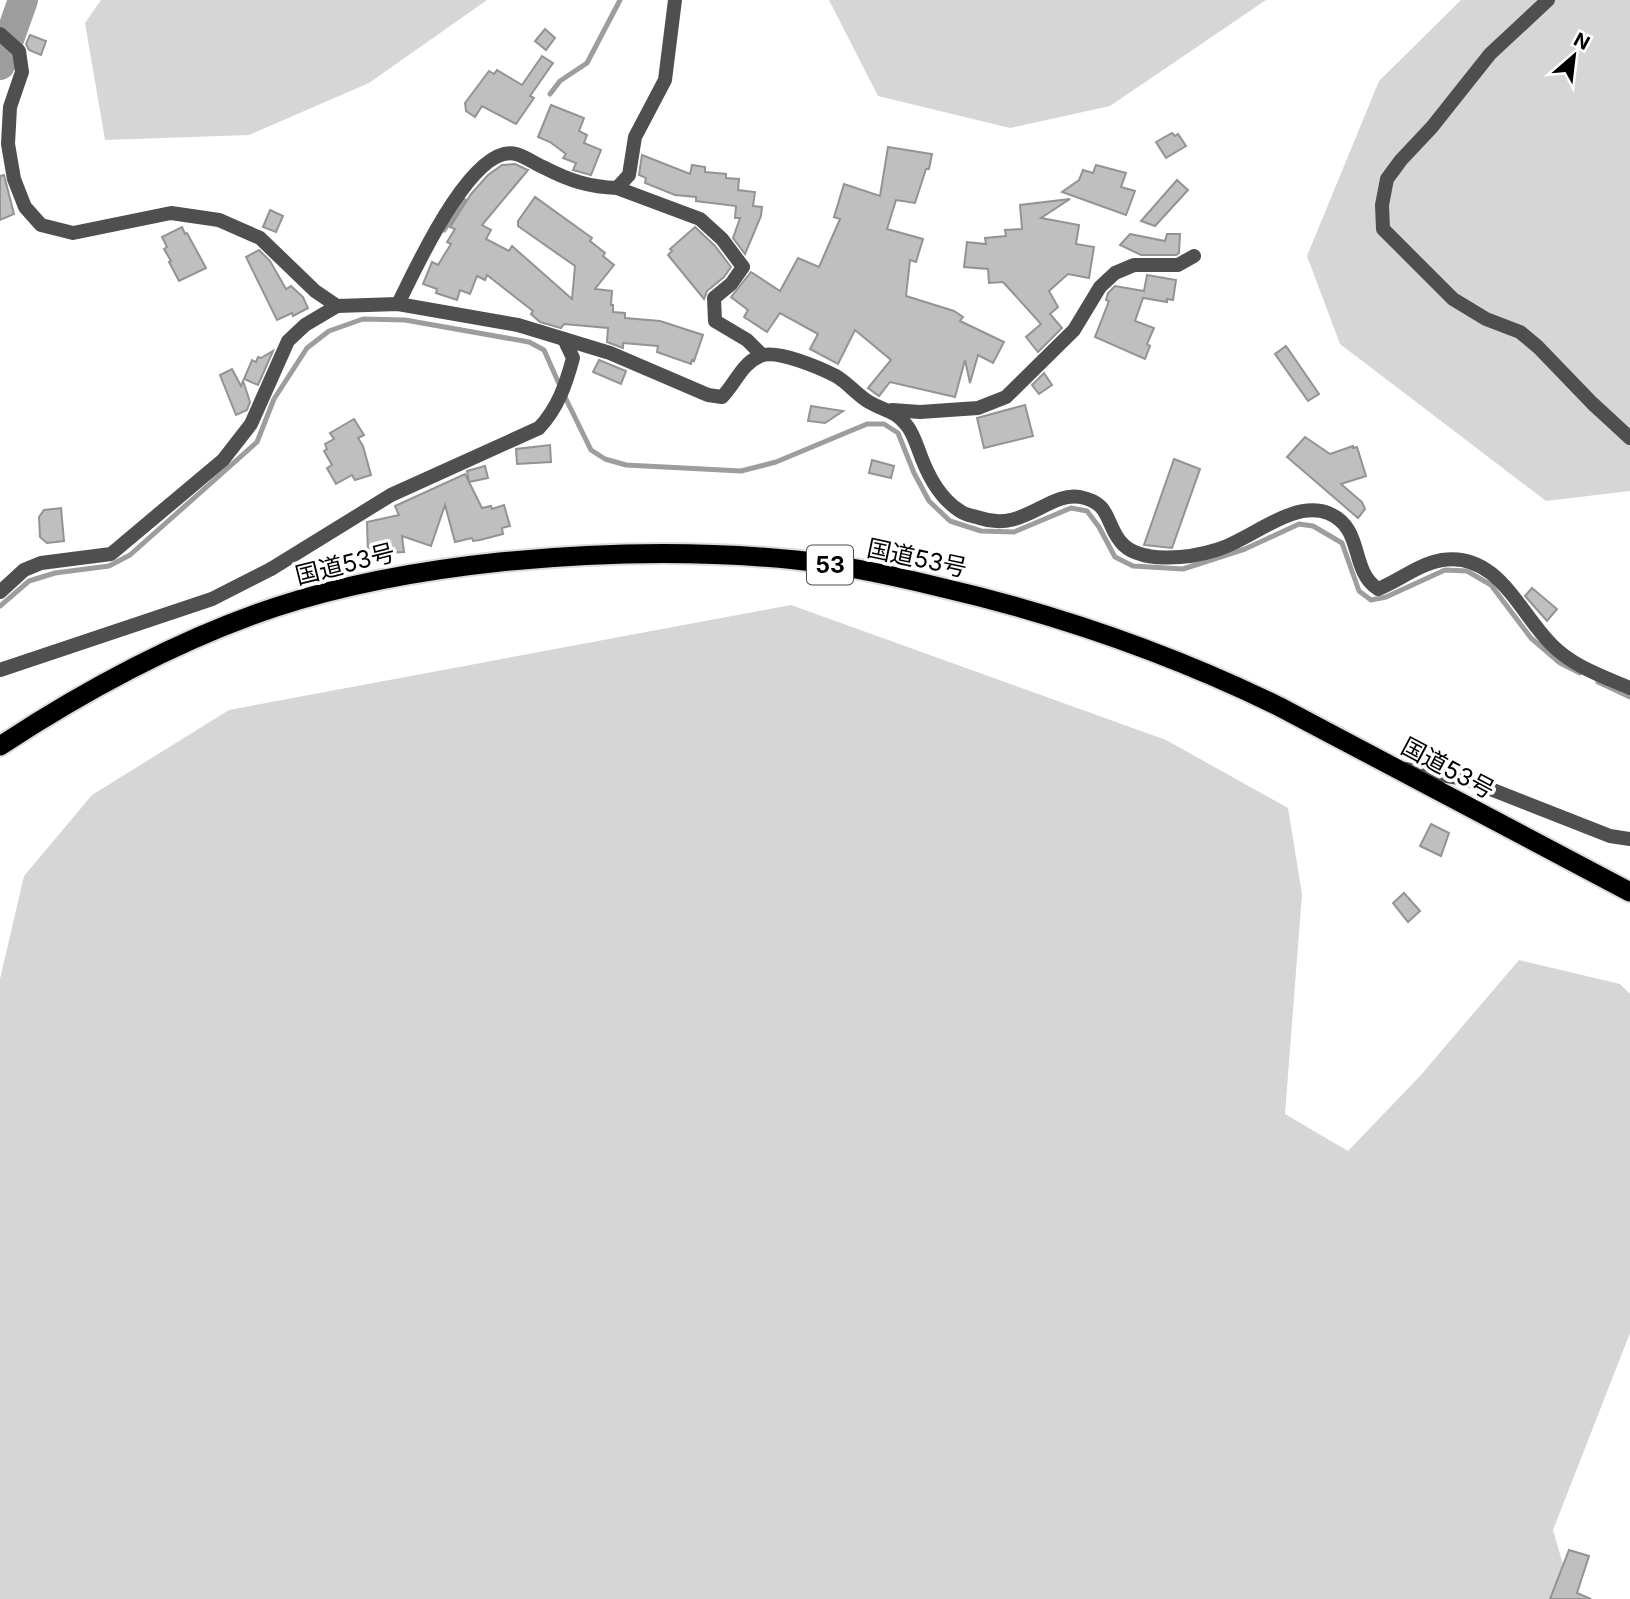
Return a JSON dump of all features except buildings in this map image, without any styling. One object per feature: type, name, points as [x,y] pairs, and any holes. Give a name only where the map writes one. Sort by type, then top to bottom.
[{"type":"highway","name":"国道53号","points":[[0,746],[83,692],[134,666],[230,624],[325,592],[386,577],[545,557],[737,555],[812,562],[905,578],[1020,607],[1126,642],[1231,683],[1630,892]]},
{"type":"street","points":[[617,188],[629,174],[635,137],[665,80],[675,0]]},
{"type":"street","points":[[1548,0],[1490,54],[1387,179],[1382,205],[1383,229],[1453,299],[1486,319],[1520,332],[1538,347],[1591,403],[1630,438]]},
{"type":"street","points":[[1,36],[19,51],[22,72],[10,107],[8,144],[14,179],[25,208],[41,225],[73,233],[171,213],[219,220],[260,238],[315,291],[337,306]]},
{"type":"street","points":[[398,304],[429,242],[460,191],[486,164],[499,156],[517,154],[567,179],[593,187],[617,188],[700,219],[722,239],[743,267],[731,284],[713,298],[715,321],[747,340],[762,355]]},
{"type":"street","points":[[0,592],[24,570],[41,563],[111,554],[223,460],[251,424],[288,341],[305,325],[337,306],[398,304],[518,325],[610,353],[708,395],[722,397],[730,389],[741,368],[762,355],[782,355],[836,376],[871,403],[892,411],[920,412],[978,408],[1006,397],[1074,330],[1100,287],[1115,273],[1134,265],[1178,265],[1194,256]]},
{"type":"street","points":[[0,670],[212,599],[271,569],[391,495],[539,428],[552,414],[569,373],[573,358],[564,339]]},
{"type":"street","points":[[892,411],[910,429],[925,469],[941,494],[961,512],[992,523],[1013,521],[1076,496],[1093,500],[1107,512],[1120,542],[1147,557],[1169,557],[1217,550],[1298,511],[1314,510],[1330,514],[1351,530],[1368,582],[1378,589],[1426,564],[1463,559],[1498,578],[1551,644],[1575,664],[1630,688]]},
{"type":"street","points":[[1392,766],[1465,779],[1610,836],[1630,839]]},
{"type":"shaded area","points":[[101,0],[487,0],[369,83],[249,135],[105,140],[85,23]]},
{"type":"shaded area","points":[[829,0],[1266,0],[1110,106],[1010,128],[878,96]]},
{"type":"shaded area","points":[[1461,0],[1630,0],[1630,491],[1546,501],[1340,344],[1307,256],[1379,81]]},
{"type":"shaded area","points":[[791,605],[1166,740],[1288,808],[1302,894],[1285,1114],[1348,1151],[1420,1076],[1519,960],[1620,984],[1630,994],[1630,1333],[1553,1530],[1573,1599],[0,1599],[0,979],[24,876],[92,795],[229,710]]},
{"type":"waterway","points":[[0,65],[23,0]]},
{"type":"waterway","points":[[550,94],[560,81],[587,63],[620,0]]},
{"type":"waterway","points":[[444,230],[464,200]]},
{"type":"waterway","points":[[0,606],[29,581],[55,573],[109,566],[130,555],[257,442],[274,399],[307,348],[329,331],[363,319],[405,320],[529,342],[544,350],[560,386]]},
{"type":"waterway","points":[[564,395],[591,450],[605,459],[626,465],[741,471],[776,462],[867,424],[884,424],[898,433],[929,501],[950,521],[981,531],[1014,532],[1071,508],[1087,511],[1115,557],[1133,566],[1183,569],[1245,549],[1299,524],[1313,526],[1342,543],[1359,591],[1371,600],[1386,597],[1445,570],[1467,571],[1491,585],[1531,638],[1560,663],[1580,673]]},
{"type":"waterway","points":[[1598,682],[1630,697]]}]
